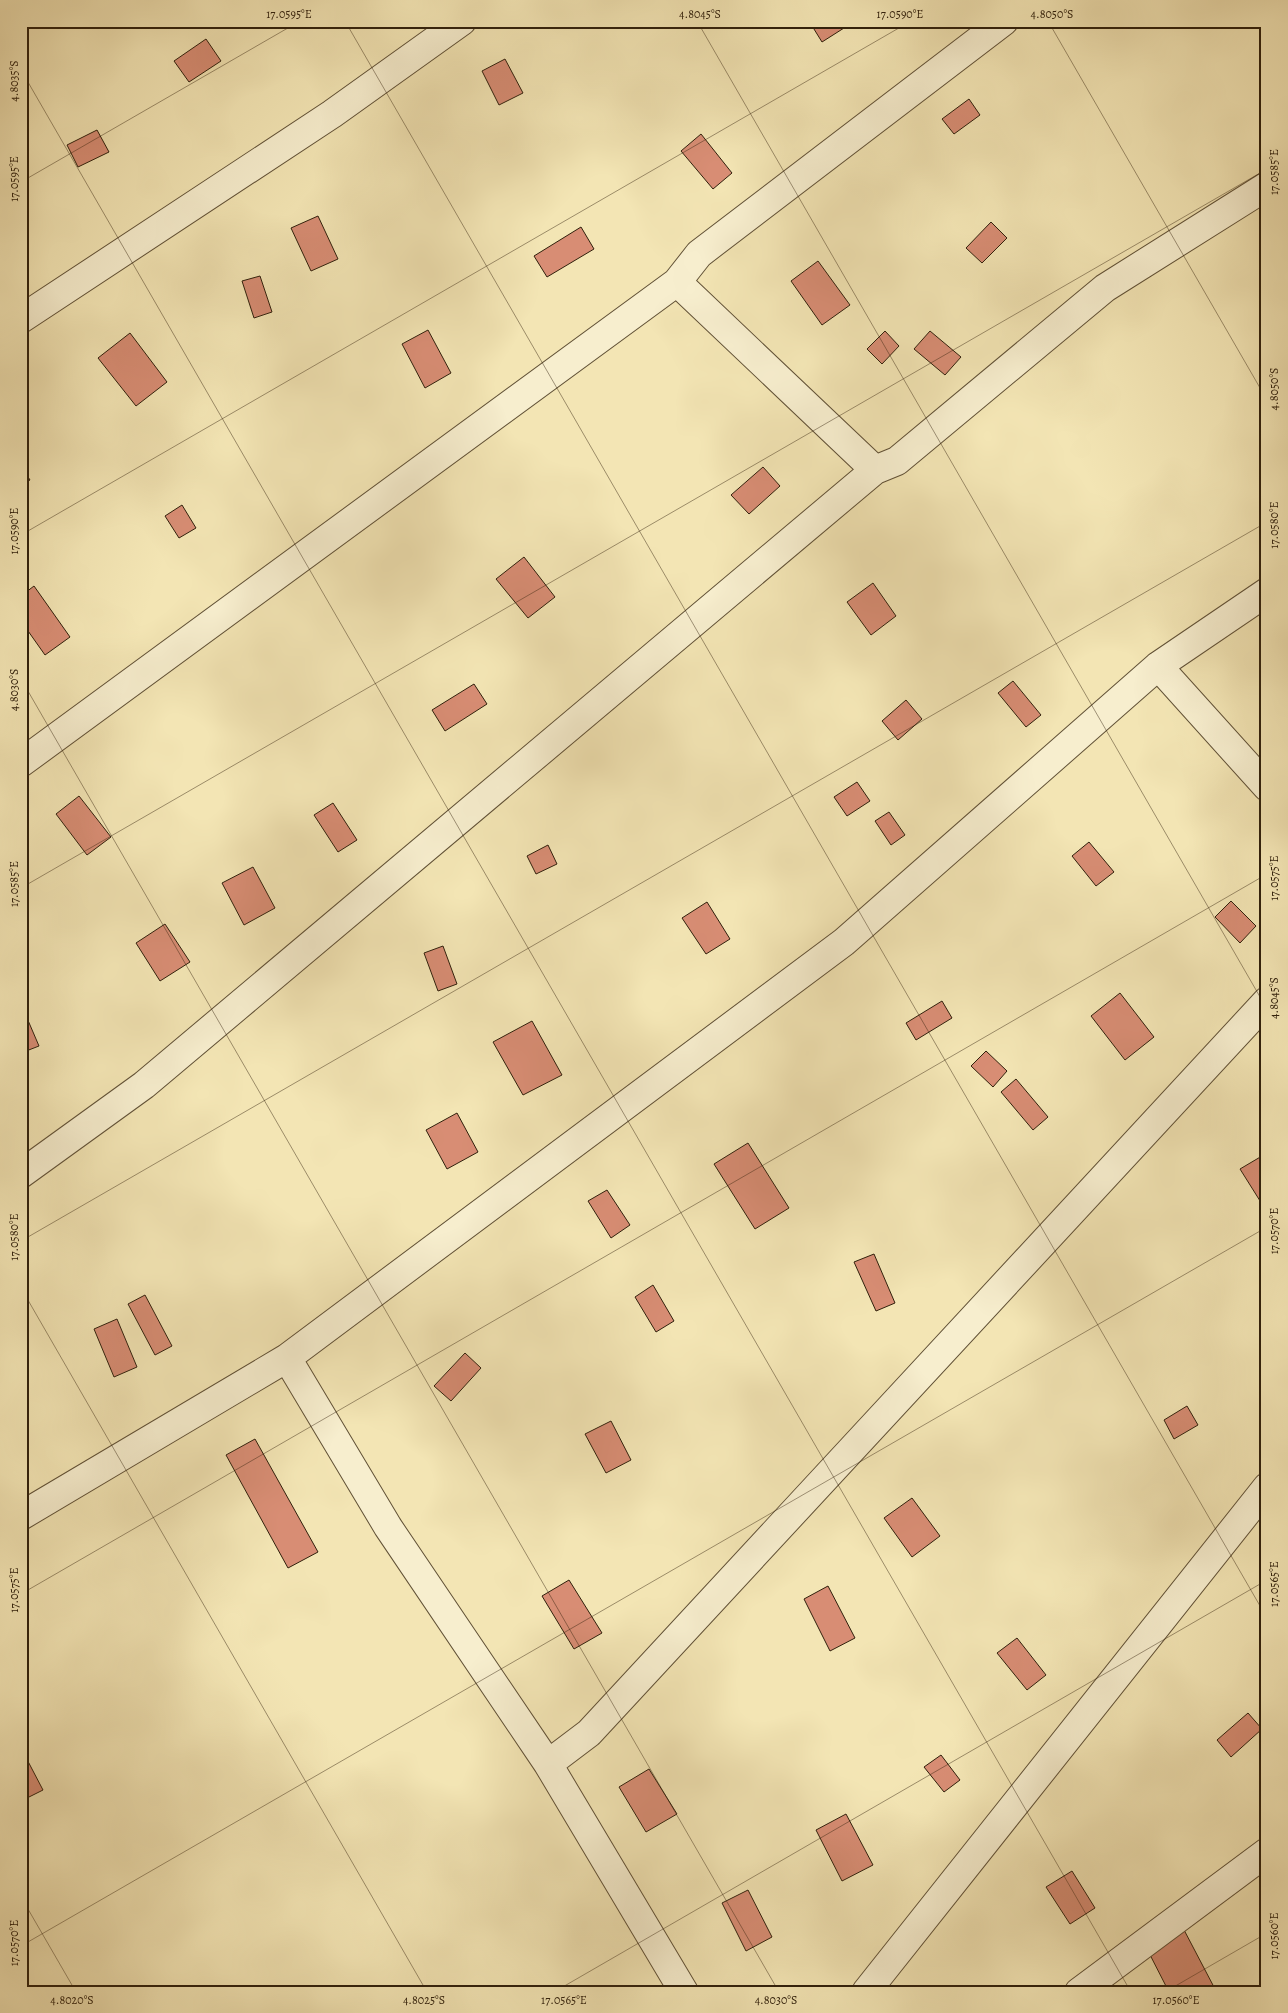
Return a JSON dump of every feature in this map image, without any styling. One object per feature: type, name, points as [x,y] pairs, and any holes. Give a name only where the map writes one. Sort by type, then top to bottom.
[{"type":"street","points":[[21,319],[332,114],[462,21]]},
{"type":"street","points":[[21,763],[677,282],[699,254],[1004,21]]},
{"type":"street","points":[[21,1174],[144,1085],[875,470],[897,461],[1105,288],[1267,186]]},
{"type":"street","points":[[677,282],[875,470]]},
{"type":"street","points":[[21,1516],[287,1358],[844,942],[1158,666],[1267,592]]},
{"type":"street","points":[[1158,666],[1267,787]]},
{"type":"street","points":[[548,1764],[589,1733],[1267,1001]]},
{"type":"street","points":[[287,1358],[388,1527],[548,1764],[684,1992]]},
{"type":"street","points":[[866,1992],[1267,1487]]},
{"type":"street","points":[[1079,1992],[1267,1852]]},
{"type":"building","points":[[809,21],[855,21],[822,42]]},
{"type":"building","points":[[206,39],[221,61],[189,82],[174,61]]},
{"type":"building","points":[[505,59],[523,93],[499,105],[482,71]]},
{"type":"building","points":[[969,99],[980,115],[954,134],[942,119]]},
{"type":"building","points":[[97,130],[109,152],[78,167],[67,145]]},
{"type":"building","points":[[701,134],[732,173],[713,189],[681,151]]},
{"type":"building","points":[[318,216],[338,259],[311,271],[291,228]]},
{"type":"building","points":[[991,222],[1007,238],[982,263],[966,248]]},
{"type":"building","points":[[581,227],[594,249],[547,277],[534,256]]},
{"type":"building","points":[[818,261],[850,305],[822,325],[791,281]]},
{"type":"building","points":[[260,276],[272,312],[254,318],[242,281]]},
{"type":"building","points":[[428,330],[451,373],[425,388],[402,344]]},
{"type":"building","points":[[885,331],[899,346],[882,364],[867,349]]},
{"type":"building","points":[[930,331],[961,357],[945,375],[914,349]]},
{"type":"building","points":[[130,333],[167,382],[136,406],[98,358]]},
{"type":"building","points":[[21,466],[30,480],[21,485]]},
{"type":"building","points":[[763,467],[780,486],[749,514],[731,495]]},
{"type":"building","points":[[182,505],[196,528],[179,538],[165,516]]},
{"type":"building","points":[[524,557],[555,597],[528,618],[496,579]]},
{"type":"building","points":[[873,583],[896,616],[871,635],[847,602]]},
{"type":"building","points":[[34,586],[70,637],[45,655],[21,621],[21,596]]},
{"type":"building","points":[[1013,681],[1041,715],[1026,727],[998,693]]},
{"type":"building","points":[[474,684],[487,704],[445,731],[432,710]]},
{"type":"building","points":[[906,700],[922,719],[898,740],[882,721]]},
{"type":"building","points":[[857,782],[870,801],[847,816],[834,797]]},
{"type":"building","points":[[79,796],[111,837],[87,855],[56,814]]},
{"type":"building","points":[[333,803],[357,840],[338,852],[314,815]]},
{"type":"building","points":[[889,812],[905,835],[891,845],[875,821]]},
{"type":"building","points":[[1089,842],[1114,872],[1096,886],[1072,856]]},
{"type":"building","points":[[548,845],[557,864],[536,874],[527,856]]},
{"type":"building","points":[[253,867],[275,908],[244,925],[222,883]]},
{"type":"building","points":[[1231,901],[1256,926],[1240,943],[1215,917]]},
{"type":"building","points":[[707,902],[730,939],[706,954],[682,918]]},
{"type":"building","points":[[165,924],[190,962],[160,981],[136,943]]},
{"type":"building","points":[[443,946],[457,984],[438,991],[424,953]]},
{"type":"building","points":[[1120,993],[1154,1037],[1125,1060],[1091,1016]]},
{"type":"building","points":[[942,1001],[952,1018],[916,1040],[906,1023]]},
{"type":"building","points":[[21,1004],[39,1046],[21,1053]]},
{"type":"building","points":[[532,1021],[562,1075],[523,1095],[493,1042]]},
{"type":"building","points":[[986,1051],[1007,1071],[993,1087],[971,1066]]},
{"type":"building","points":[[1016,1079],[1048,1117],[1033,1130],[1001,1092]]},
{"type":"building","points":[[457,1113],[478,1152],[447,1169],[426,1130]]},
{"type":"building","points":[[748,1143],[789,1208],[755,1229],[714,1164]]},
{"type":"building","points":[[1267,1153],[1267,1212],[1240,1169]]},
{"type":"building","points":[[607,1190],[630,1225],[611,1238],[588,1201]]},
{"type":"building","points":[[874,1254],[895,1303],[876,1311],[854,1262]]},
{"type":"building","points":[[653,1285],[674,1321],[656,1332],[635,1297]]},
{"type":"building","points":[[145,1295],[172,1346],[155,1355],[128,1304]]},
{"type":"building","points":[[117,1319],[137,1367],[114,1377],[94,1329]]},
{"type":"building","points":[[465,1353],[481,1368],[451,1401],[434,1386]]},
{"type":"building","points":[[1187,1406],[1198,1425],[1174,1439],[1164,1420]]},
{"type":"building","points":[[611,1421],[631,1460],[606,1473],[585,1434]]},
{"type":"building","points":[[255,1439],[318,1552],[288,1568],[226,1455]]},
{"type":"building","points":[[912,1498],[940,1536],[912,1557],[884,1518]]},
{"type":"building","points":[[569,1580],[602,1633],[574,1649],[542,1596]]},
{"type":"building","points":[[828,1586],[855,1638],[830,1651],[804,1599]]},
{"type":"building","points":[[1017,1638],[1046,1675],[1027,1690],[997,1653]]},
{"type":"building","points":[[1248,1713],[1262,1729],[1231,1757],[1217,1740]]},
{"type":"building","points":[[21,1748],[43,1790],[21,1801]]},
{"type":"building","points":[[941,1755],[960,1780],[944,1792],[924,1767]]},
{"type":"building","points":[[649,1769],[677,1814],[646,1832],[619,1787]]},
{"type":"building","points":[[846,1814],[873,1865],[842,1881],[816,1830]]},
{"type":"building","points":[[1072,1871],[1095,1908],[1070,1924],[1046,1887]]},
{"type":"building","points":[[748,1890],[772,1937],[746,1951],[722,1903]]},
{"type":"building","points":[[1183,1928],[1215,1989],[1211,1992],[1169,1992],[1146,1947]]}]
